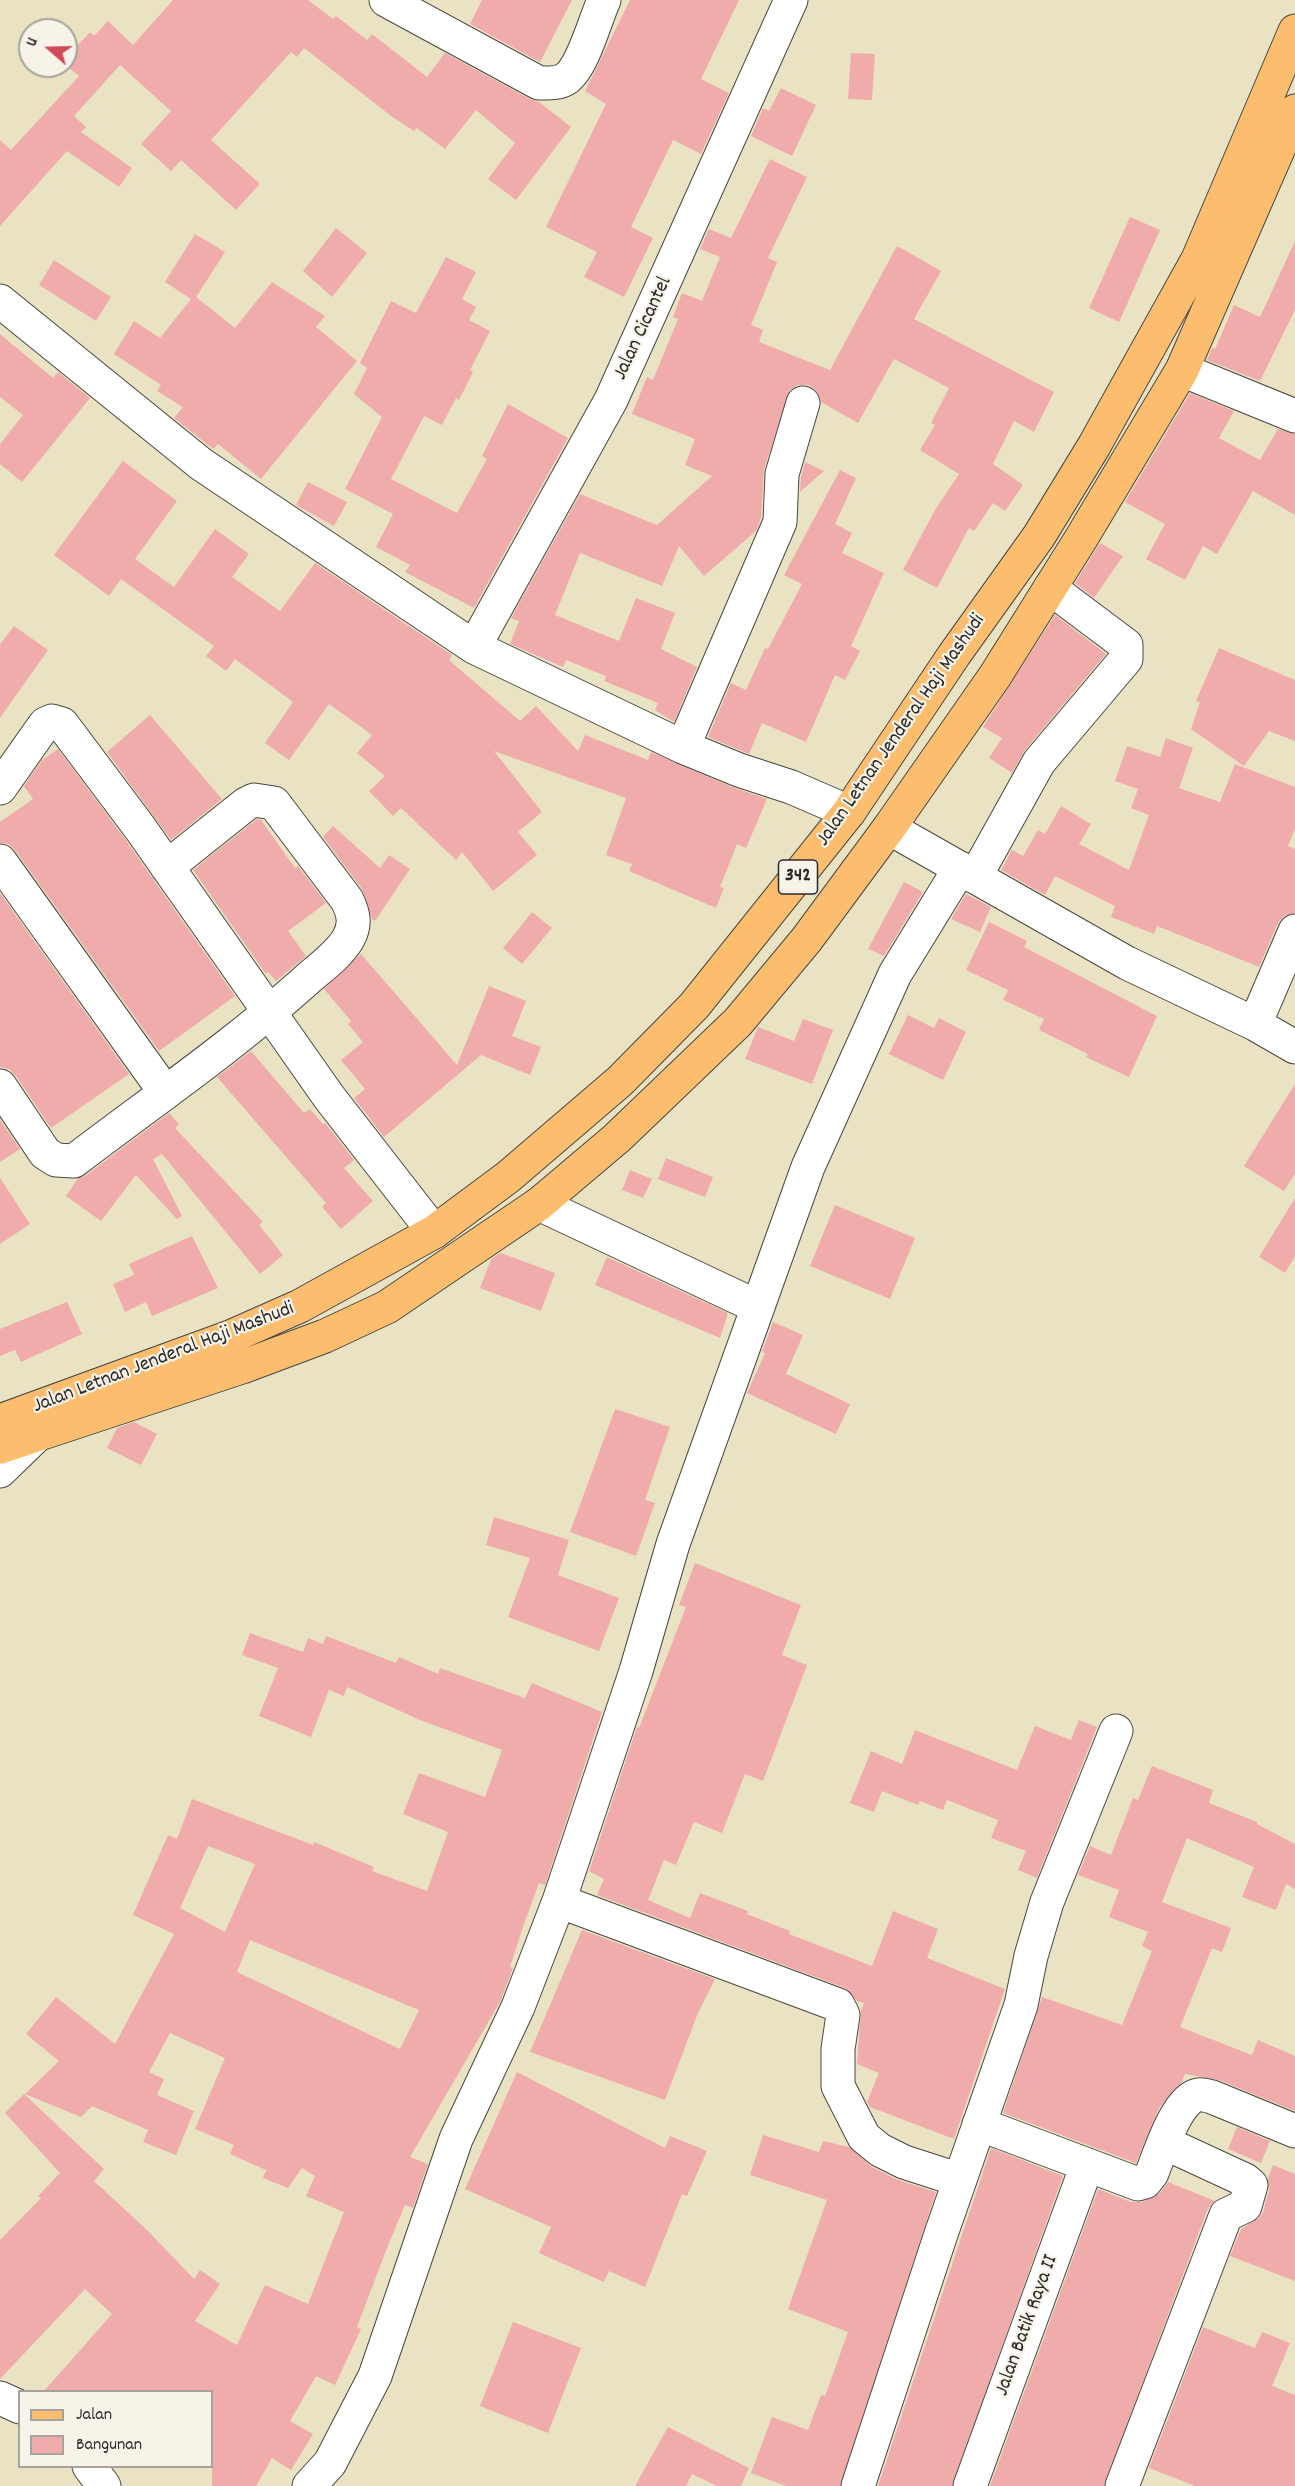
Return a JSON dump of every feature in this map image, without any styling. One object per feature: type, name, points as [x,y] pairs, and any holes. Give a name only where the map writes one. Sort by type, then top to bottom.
[{"type":"main road","name":"Jalan Letnan Jenderal Haji Mashudi","points":[[0,1421],[250,1329],[300,1306],[434,1232],[508,1177],[620,1081],[694,1005],[769,915],[849,812],[954,655],[1039,536],[1137,370],[1198,259],[1295,31]]},
{"type":"main road","name":"Jalan Letnan Jenderal Haji Mashudi","points":[[0,1447],[242,1367],[346,1327],[387,1307],[539,1204],[617,1138],[738,1022],[807,939],[889,828],[995,676],[1050,588],[1182,370],[1295,111]]},
{"type":"main road","points":[[954,655],[995,676]]},
{"type":"main road","points":[[769,915],[807,939]]},
{"type":"street","points":[[386,0],[539,83],[556,83],[566,79],[576,69],[604,0]]},
{"type":"street","name":"Jalan Cicantel","points":[[474,647],[611,400],[791,0]]},
{"type":"street","points":[[0,302],[201,464],[474,647],[683,747],[739,770],[791,786],[849,812]]},
{"type":"street","points":[[1182,370],[1295,416]]},
{"type":"street","points":[[683,747],[780,522],[782,474],[803,403]]},
{"type":"street","points":[[309,2486],[330,2463],[375,2376],[456,2139],[518,2007],[559,1901],[636,1671],[673,1544],[808,1167],[895,974],[967,872],[1039,762],[1126,659],[1126,645],[1050,588]]},
{"type":"street","points":[[0,788],[45,724],[58,721],[167,867],[329,1097],[434,1232]]},
{"type":"street","points":[[0,1086],[45,1153],[56,1160],[74,1161],[270,1012],[347,941],[353,927],[353,913],[347,900],[274,803],[254,800],[246,804],[167,867]]},
{"type":"street","points":[[889,828],[1127,963],[1255,1024],[1295,1047]]},
{"type":"street","points":[[0,861],[165,1092]]},
{"type":"street","points":[[1255,1024],[1295,931]]},
{"type":"street","points":[[539,1204],[758,1307]]},
{"type":"street","points":[[0,1472],[36,1436]]},
{"type":"street","points":[[858,2486],[1021,2005],[1031,1956],[1047,1902],[1116,1731]]},
{"type":"street","points":[[559,1901],[838,2006],[843,2014],[838,2049],[838,2086],[864,2137],[880,2150],[904,2162],[960,2180]]},
{"type":"street","points":[[979,2124],[1131,2183],[1145,2182],[1152,2174],[1179,2110],[1188,2099],[1198,2094],[1212,2097],[1295,2131]]},
{"type":"street","points":[[1122,2486],[1226,2215],[1245,2206],[1251,2185],[1245,2180],[1165,2143]]},
{"type":"street","name":"Jalan Batik Raya II","points":[[970,2486],[1087,2165]]},
{"type":"street","points":[[0,2398],[18,2406]]},
{"type":"street","points":[[90,2468],[104,2486]]},
{"type":"building","points":[[173,0],[308,0],[333,19],[336,16],[367,40],[372,34],[427,77],[445,53],[539,102],[571,127],[516,200],[488,179],[515,143],[476,110],[445,149],[417,128],[414,131],[391,116],[304,48],[297,57],[291,52],[211,140],[260,184],[236,210],[181,160],[171,171],[141,144],[171,111],[120,65],[74,116],[86,127],[81,132],[132,168],[119,187],[67,151],[0,226],[0,140],[11,150],[78,78],[78,45],[90,32],[94,36],[108,21],[133,45]]},
{"type":"building","points":[[482,0],[572,0],[540,62],[470,24]]},
{"type":"building","points":[[630,0],[739,0],[701,79],[729,93],[701,154],[673,140],[631,227],[653,238],[624,297],[584,277],[597,252],[546,227],[606,104],[585,91]]},
{"type":"building","points":[[851,53],[875,54],[872,100],[848,99]]},
{"type":"building","points":[[781,88],[816,105],[792,156],[751,136],[763,108],[769,111]]},
{"type":"building","points":[[770,159],[807,177],[768,258],[777,262],[751,325],[763,330],[759,342],[830,370],[897,246],[941,271],[914,319],[1054,392],[1034,432],[1014,421],[993,464],[1023,485],[1005,511],[993,503],[974,531],[969,528],[937,588],[903,570],[935,510],[959,474],[920,450],[935,425],[931,423],[949,388],[894,359],[858,423],[821,402],[817,391],[809,385],[798,385],[790,390],[764,469],[761,518],[756,531],[704,576],[679,546],[662,586],[580,553],[555,615],[619,641],[636,598],[675,613],[661,649],[697,667],[674,722],[655,710],[658,703],[604,681],[606,676],[566,660],[563,667],[510,644],[519,621],[511,618],[580,494],[657,525],[712,476],[685,465],[695,439],[632,414],[647,377],[653,380],[678,319],[673,317],[682,293],[702,301],[720,257],[700,249],[709,229],[731,238]]},
{"type":"building","points":[[1130,217],[1160,230],[1119,322],[1089,308]]},
{"type":"building","points":[[336,228],[367,253],[332,297],[303,271]]},
{"type":"building","points":[[195,234],[225,252],[196,297],[235,328],[272,282],[325,316],[316,327],[357,361],[261,479],[218,444],[213,449],[174,418],[183,407],[157,391],[161,385],[114,354],[134,321],[160,338],[191,299],[165,282]]},
{"type":"building","points":[[1295,241],[1295,310],[1260,381],[1207,360],[1212,348],[1215,349],[1234,305],[1260,317]]},
{"type":"building","points":[[446,257],[476,272],[462,299],[476,307],[469,320],[490,331],[470,370],[473,372],[459,400],[456,398],[442,425],[424,416],[391,479],[457,513],[487,459],[482,456],[508,404],[568,438],[474,608],[405,572],[410,565],[376,547],[393,514],[345,489],[382,417],[354,394],[367,368],[360,363],[391,301],[416,313]]},
{"type":"building","points":[[54,260],[111,297],[96,321],[39,285]]},
{"type":"building","points":[[0,334],[53,378],[58,372],[90,398],[22,482],[0,464],[0,444],[23,415],[0,397]]},
{"type":"building","points":[[1190,393],[1234,411],[1219,438],[1260,460],[1278,429],[1295,434],[1295,515],[1253,491],[1217,554],[1203,546],[1185,580],[1146,559],[1165,524],[1125,502]]},
{"type":"building","points":[[123,461],[177,501],[135,559],[174,587],[215,529],[249,554],[232,577],[280,611],[315,563],[452,655],[449,660],[520,721],[536,706],[578,751],[585,735],[648,760],[651,752],[732,787],[767,799],[746,848],[737,844],[720,887],[724,888],[716,908],[629,871],[632,864],[606,855],[626,798],[494,751],[542,812],[518,832],[537,855],[493,891],[462,852],[456,860],[401,808],[393,816],[369,791],[385,776],[357,753],[372,735],[329,704],[289,760],[265,743],[293,702],[235,659],[226,671],[206,656],[214,646],[121,579],[109,596],[54,555]]},
{"type":"building","points":[[805,462],[824,471],[800,492],[801,477]]},
{"type":"building","points":[[840,470],[856,478],[835,524],[852,533],[842,553],[884,573],[851,646],[860,651],[845,680],[835,675],[806,742],[762,723],[749,754],[708,737],[731,683],[746,690],[765,648],[768,649],[802,584],[784,575]]},
{"type":"building","points":[[308,482],[347,502],[334,526],[296,505]]},
{"type":"building","points":[[1100,543],[1123,556],[1094,598],[1075,583]]},
{"type":"building","points":[[1055,615],[1106,654],[1025,750],[1012,773],[989,758],[1002,738],[983,727]]},
{"type":"building","points":[[14,626],[48,650],[0,718],[0,644]]},
{"type":"building","points":[[1219,648],[1295,680],[1295,741],[1269,731],[1244,766],[1191,729],[1200,702],[1196,701]]},
{"type":"building","points":[[150,715],[222,799],[171,840],[107,752]]},
{"type":"building","points":[[1166,738],[1193,748],[1179,788],[1220,802],[1235,764],[1295,787],[1295,829],[1288,846],[1295,849],[1295,913],[1284,916],[1278,923],[1259,967],[1157,926],[1154,934],[1111,917],[1115,906],[1055,876],[1045,895],[1001,870],[1012,850],[1023,856],[1038,830],[1045,834],[1061,806],[1091,824],[1079,844],[1129,870],[1149,815],[1131,808],[1138,789],[1115,781],[1127,746],[1160,757]]},
{"type":"building","points":[[58,749],[125,839],[235,996],[159,1051],[15,850],[8,844],[0,843],[0,822],[33,799],[24,786],[42,760]]},
{"type":"building","points":[[257,819],[261,820],[295,868],[298,866],[326,903],[288,931],[306,956],[276,981],[268,972],[266,974],[193,870]]},
{"type":"building","points":[[333,826],[380,868],[389,855],[410,869],[375,921],[372,919],[362,889],[323,837]]},
{"type":"building","points":[[904,882],[923,892],[884,956],[868,949]]},
{"type":"building","points":[[0,893],[129,1074],[51,1128],[16,1076],[9,1069],[0,1067]]},
{"type":"building","points":[[966,894],[991,907],[980,932],[951,919]]},
{"type":"building","points":[[532,912],[552,928],[522,964],[503,948]]},
{"type":"building","points":[[989,922],[1027,941],[1024,947],[1157,1016],[1129,1077],[1086,1057],[1088,1054],[1039,1030],[1044,1019],[1003,1000],[1008,990],[966,970]]},
{"type":"building","points":[[361,954],[457,1065],[489,986],[526,1001],[512,1036],[541,1047],[530,1075],[481,1055],[384,1137],[354,1098],[365,1089],[341,1060],[363,1042],[348,1024],[351,1021],[324,989]]},
{"type":"building","points":[[908,1015],[934,1028],[939,1018],[966,1032],[943,1080],[889,1054]]},
{"type":"building","points":[[803,1019],[833,1030],[812,1084],[745,1059],[758,1027],[794,1041]]},
{"type":"building","points":[[251,1051],[304,1113],[310,1109],[323,1124],[325,1123],[354,1160],[344,1168],[373,1201],[341,1229],[322,1207],[326,1203],[217,1077]]},
{"type":"building","points":[[1295,1084],[1295,1174],[1284,1191],[1244,1166]]},
{"type":"building","points":[[169,1113],[179,1124],[175,1128],[263,1222],[259,1225],[283,1255],[260,1274],[162,1154],[153,1159],[182,1216],[177,1219],[136,1175],[101,1221],[66,1196],[78,1178],[85,1176]]},
{"type":"building","points":[[0,1120],[20,1149],[0,1162]]},
{"type":"building","points":[[666,1158],[713,1177],[705,1197],[658,1179]]},
{"type":"building","points":[[630,1170],[652,1179],[643,1198],[622,1190]]},
{"type":"building","points":[[0,1178],[30,1224],[0,1244]]},
{"type":"building","points":[[1295,1198],[1295,1256],[1285,1273],[1259,1257]]},
{"type":"building","points":[[835,1205],[915,1238],[890,1299],[810,1266]]},
{"type":"building","points":[[192,1236],[218,1288],[152,1316],[146,1302],[125,1312],[113,1284],[134,1275],[129,1264]]},
{"type":"building","points":[[501,1253],[555,1273],[541,1311],[480,1288],[491,1259]]},
{"type":"building","points":[[607,1257],[728,1313],[720,1338],[595,1285]]},
{"type":"building","points":[[67,1302],[82,1334],[21,1362],[15,1350],[0,1356],[0,1329]]},
{"type":"building","points":[[773,1322],[803,1335],[786,1374],[850,1404],[836,1434],[747,1393],[765,1353],[762,1352]]},
{"type":"building","points":[[615,1409],[670,1427],[645,1500],[655,1503],[636,1556],[570,1532]]},
{"type":"building","points":[[134,1422],[157,1434],[141,1465],[107,1448],[117,1428]]},
{"type":"building","points":[[494,1517],[569,1540],[558,1575],[619,1598],[599,1651],[508,1617],[530,1558],[486,1545]]},
{"type":"building","points":[[695,1563],[801,1605],[782,1655],[807,1665],[763,1781],[745,1774],[722,1833],[694,1822],[676,1865],[664,1860],[648,1900],[690,1918],[700,1893],[748,1911],[747,1914],[790,1931],[789,1934],[872,1966],[893,1911],[938,1929],[927,1958],[1005,1989],[954,2139],[870,2107],[867,2102],[879,2073],[857,2064],[861,2011],[864,2003],[857,2001],[845,1988],[597,1895],[604,1879],[589,1871],[637,1727],[639,1728],[686,1607],[679,1605]]},
{"type":"building","points":[[250,1633],[303,1652],[308,1638],[323,1644],[326,1636],[396,1663],[399,1657],[438,1674],[440,1668],[525,1698],[532,1683],[602,1712],[545,1885],[539,1883],[501,2000],[410,2157],[428,2164],[413,2208],[405,2205],[387,2248],[357,2327],[361,2329],[335,2385],[316,2376],[290,2421],[313,2434],[291,2470],[272,2458],[256,2486],[212,2486],[213,2390],[45,2390],[112,2314],[85,2289],[0,2379],[0,2240],[41,2198],[38,2196],[60,2173],[5,2113],[24,2094],[104,2169],[94,2181],[146,2229],[194,2279],[200,2270],[220,2284],[195,2321],[237,2345],[265,2285],[308,2304],[344,2212],[306,2196],[315,2176],[302,2168],[288,2188],[263,2178],[266,2170],[230,2154],[234,2145],[195,2129],[225,2058],[170,2033],[149,2072],[164,2079],[157,2095],[194,2111],[176,2155],[143,2142],[148,2130],[92,2106],[81,2117],[25,2094],[59,2061],[26,2034],[56,1997],[115,2044],[174,1934],[133,1915],[168,1835],[177,1839],[192,1799],[313,1845],[314,1842],[374,1867],[372,1871],[427,1891],[448,1832],[403,1814],[419,1773],[485,1797],[502,1750],[420,1720],[347,1687],[344,1696],[329,1690],[311,1737],[259,1716],[278,1668],[242,1655]],"holes":[[[208,1846],[255,1864],[225,1932],[180,1908]],[[250,1940],[419,2010],[400,2049],[237,1972]]]},
{"type":"building","points":[[1079,1720],[1097,1727],[1037,1878],[1018,1870],[1026,1851],[991,1838],[998,1820],[947,1800],[943,1810],[920,1801],[918,1805],[882,1791],[874,1812],[850,1803],[871,1751],[902,1764],[915,1730],[1017,1770],[1035,1726],[1071,1740]]},
{"type":"building","points":[[1152,1766],[1213,1790],[1209,1803],[1257,1822],[1295,1844],[1295,1889],[1286,1884],[1276,1910],[1242,1897],[1254,1867],[1187,1838],[1162,1902],[1231,1928],[1222,1952],[1212,1948],[1180,2027],[1252,2055],[1258,2040],[1295,2056],[1295,2111],[1219,2080],[1185,2074],[1182,2082],[1159,2108],[1136,2163],[1003,2113],[1042,1997],[1122,2025],[1152,1951],[1142,1946],[1148,1932],[1109,1917],[1119,1890],[1078,1875],[1090,1846],[1111,1855],[1133,1798],[1138,1800]]},
{"type":"building","points":[[582,1930],[715,1979],[698,2013],[665,2100],[530,2052]]},
{"type":"building","points":[[517,2072],[665,2148],[670,2136],[707,2151],[687,2196],[682,2194],[645,2287],[609,2271],[604,2282],[539,2253],[551,2227],[465,2189]]},
{"type":"building","points":[[1237,2127],[1270,2141],[1261,2163],[1228,2149]]},
{"type":"building","points":[[763,2135],[819,2152],[823,2141],[849,2147],[872,2167],[898,2180],[936,2192],[840,2486],[786,2486],[751,2473],[772,2417],[808,2430],[821,2395],[825,2396],[848,2332],[788,2309],[827,2200],[750,2175]]},
{"type":"building","points":[[991,2148],[1063,2176],[952,2486],[878,2486]]},
{"type":"building","points":[[1273,2165],[1295,2174],[1295,2281],[1230,2256],[1241,2229],[1259,2218],[1263,2212],[1269,2190],[1268,2178]]},
{"type":"building","points":[[1168,2182],[1215,2201],[1208,2208],[1104,2486],[990,2486],[1098,2189],[1131,2202],[1142,2202],[1159,2194]]},
{"type":"building","points":[[513,2322],[581,2348],[548,2433],[480,2406]]},
{"type":"building","points":[[1203,2327],[1255,2348],[1262,2332],[1290,2343],[1272,2386],[1295,2395],[1295,2486],[1195,2486],[1149,2468]]},
{"type":"building","points":[[668,2427],[749,2468],[741,2486],[717,2486],[692,2474],[686,2486],[635,2486]]}]
